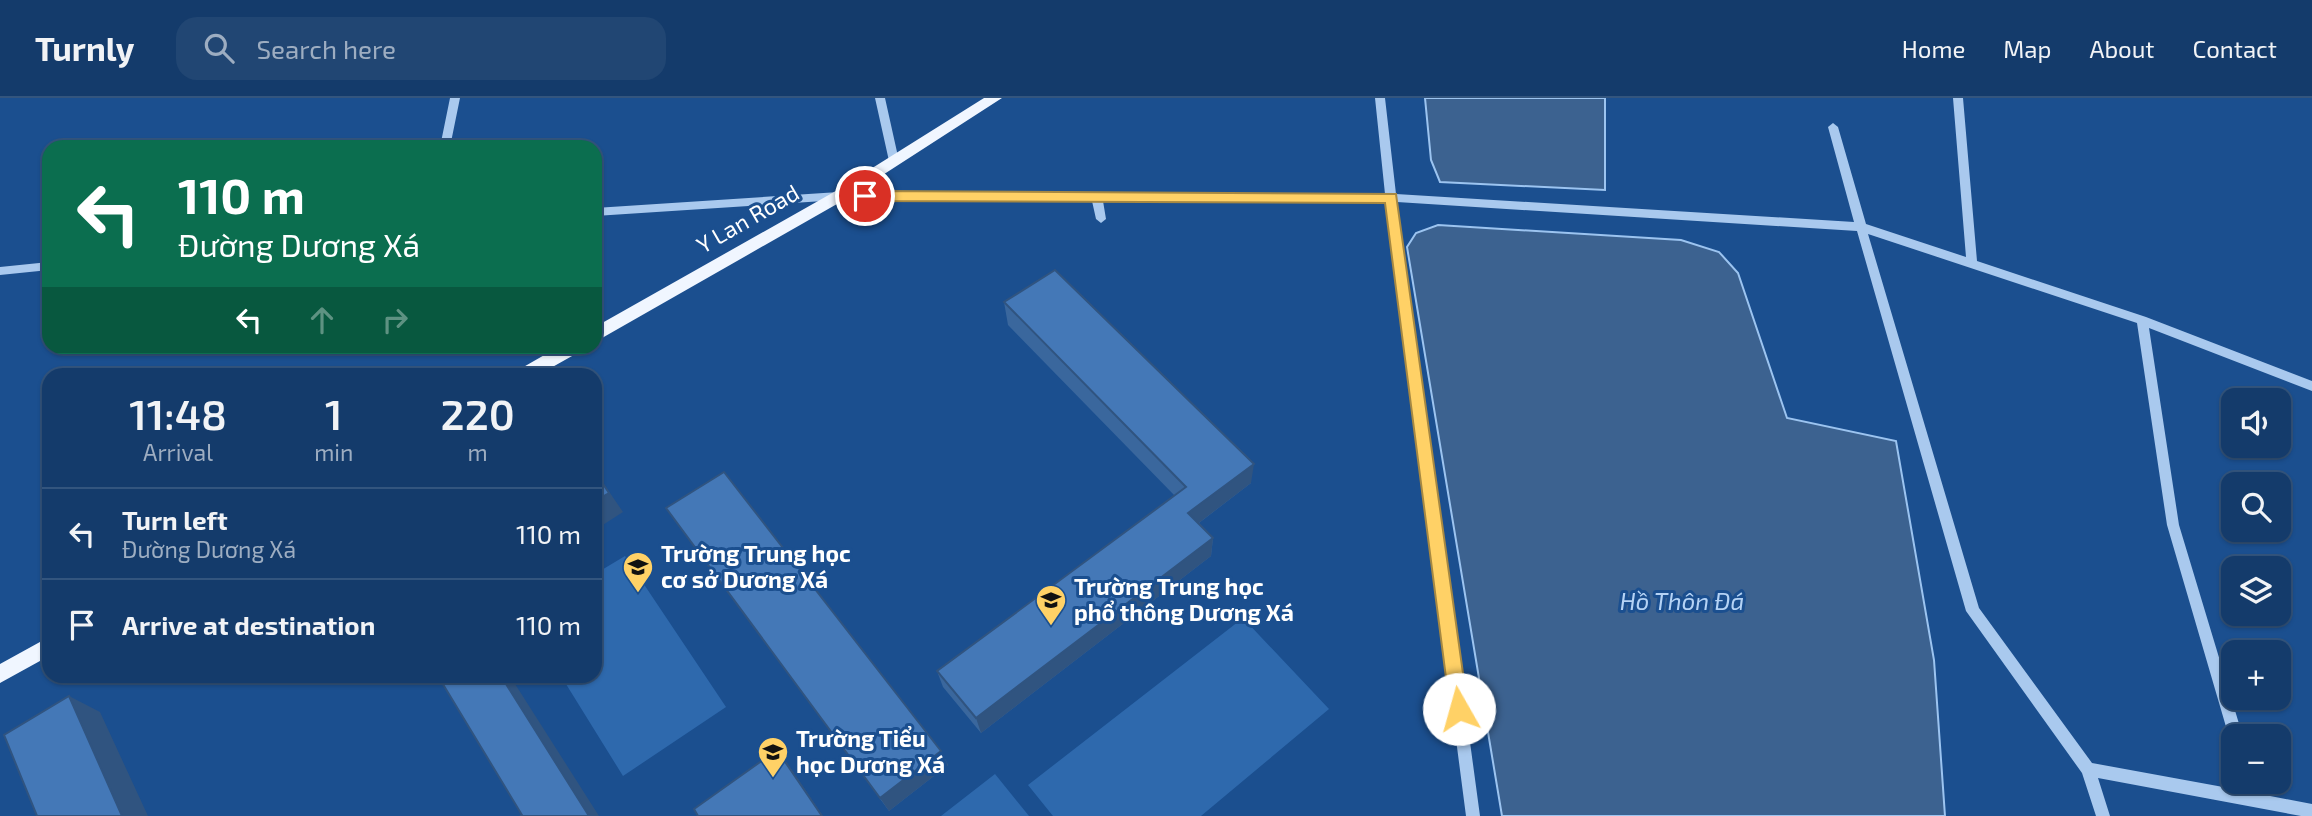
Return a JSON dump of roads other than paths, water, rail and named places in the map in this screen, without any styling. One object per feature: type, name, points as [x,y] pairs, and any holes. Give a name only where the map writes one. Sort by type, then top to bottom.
[{"type":"main road","name":"Y Lan Road","points":[[602,331],[839,196],[995,98]]},
{"type":"main road","points":[[536,368],[561,354]]},
{"type":"main road","points":[[0,674],[42,650]]},
{"type":"street","points":[[446,140],[455,98]]},
{"type":"street","points":[[880,98],[894,161]]},
{"type":"street","points":[[1380,98],[1473,816]]},
{"type":"street","points":[[1958,98],[1972,264]]},
{"type":"street","points":[[1833,127],[1973,611],[2088,769],[2103,816]]},
{"type":"street","points":[[602,212],[839,196],[1391,198],[1861,227],[2142,320],[2312,386]]},
{"type":"street","points":[[1097,197],[1101,219]]},
{"type":"street","points":[[0,271],[42,266]]},
{"type":"street","points":[[2142,320],[2173,526],[2232,724]]},
{"type":"street","points":[[2088,769],[2312,811]]},
{"type":"street","points":[[2253,794],[2254,799]]},
{"type":"water","points":[[1425,98],[1605,98],[1605,190],[1440,182],[1431,160]]},
{"type":"water","name":"Hồ Thôn Đá","points":[[1438,225],[1681,240],[1719,252],[1738,273],[1787,418],[1896,441],[1934,660],[1945,816],[1502,816],[1407,247],[1416,233]]},
{"type":"place","name":"Trường Trung học cơ sở Dương Xá","points":[[638,594]]},
{"type":"place","name":"Trường Trung học phổ thông Dương Xá","points":[[1051,627]]},
{"type":"place","name":"Trường Tiểu học Dương Xá","points":[[773,779]]}]
